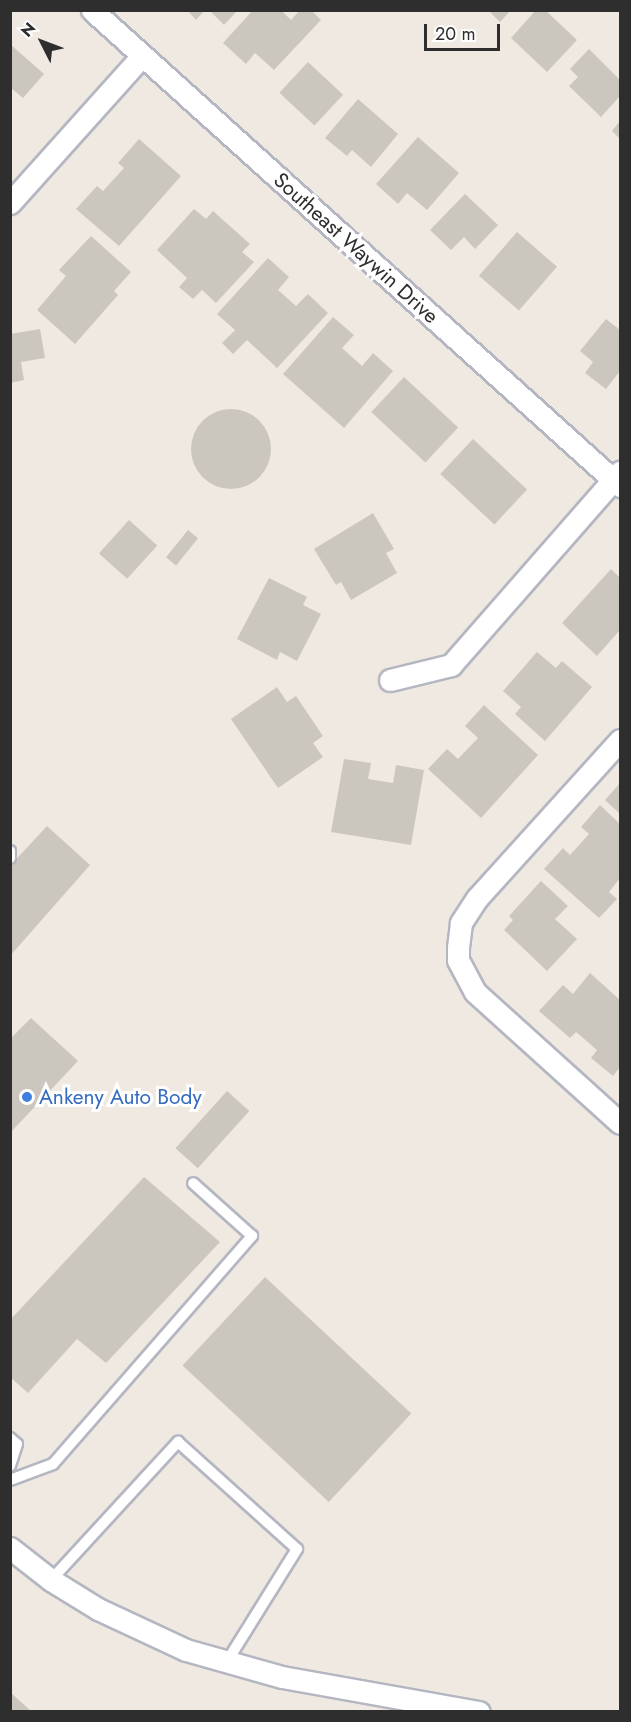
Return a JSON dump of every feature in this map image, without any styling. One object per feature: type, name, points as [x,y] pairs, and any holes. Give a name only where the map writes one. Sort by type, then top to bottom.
[{"type":"street","name":"Southeast Waywin Drive","points":[[92,10],[618,480]]},
{"type":"street","points":[[10,203],[142,56]]},
{"type":"street","points":[[390,680],[451,665],[618,480]]},
{"type":"street","points":[[621,740],[477,898],[462,923],[458,947],[458,960],[475,992],[621,1123]]},
{"type":"street","points":[[10,1548],[51,1580],[127,1625],[226,1663],[282,1677],[479,1712]]},
{"type":"lane","points":[[10,851],[10,858]]},
{"type":"lane","points":[[10,1480],[53,1464],[252,1236],[193,1183]]},
{"type":"lane","points":[[10,1438],[17,1444],[10,1466]]},
{"type":"lane","points":[[51,1580],[178,1442],[297,1549],[226,1663]]},
{"type":"building","points":[[187,10],[205,10],[196,20]]},
{"type":"building","points":[[209,10],[238,10],[224,25]]},
{"type":"building","points":[[253,10],[281,10],[291,20],[300,10],[311,10],[321,20],[274,70],[255,53],[246,64],[223,43]]},
{"type":"building","points":[[488,10],[511,10],[500,22]]},
{"type":"building","points":[[536,10],[545,10],[577,40],[547,72],[511,38]]},
{"type":"building","points":[[10,44],[44,74],[23,98],[10,87]]},
{"type":"building","points":[[589,49],[620,80],[620,96],[601,117],[569,86],[578,77],[570,69]]},
{"type":"building","points":[[308,62],[343,95],[314,125],[279,93]]},
{"type":"building","points":[[358,99],[398,134],[371,167],[352,150],[347,156],[325,138]]},
{"type":"building","points":[[620,121],[620,139],[612,131]]},
{"type":"building","points":[[418,137],[459,173],[427,210],[407,193],[398,204],[376,184]]},
{"type":"building","points":[[139,139],[181,176],[119,246],[76,209],[97,186],[103,191],[124,168],[118,163]]},
{"type":"building","points":[[465,194],[498,225],[475,249],[464,237],[451,250],[430,230]]},
{"type":"building","points":[[194,209],[206,219],[213,211],[250,244],[242,252],[254,262],[216,303],[202,290],[193,299],[179,287],[187,278],[157,250]]},
{"type":"building","points":[[517,232],[557,267],[519,311],[479,276]]},
{"type":"building","points":[[91,236],[131,272],[114,291],[118,295],[75,344],[37,310],[66,276],[59,270]]},
{"type":"building","points":[[268,258],[289,277],[278,290],[296,306],[308,294],[328,313],[277,368],[247,340],[233,354],[222,343],[235,330],[217,314]]},
{"type":"building","points":[[333,317],[354,335],[342,348],[362,366],[373,353],[393,371],[344,428],[283,374]]},
{"type":"building","points":[[606,319],[620,330],[620,371],[606,389],[585,373],[593,362],[580,351]]},
{"type":"building","points":[[40,329],[45,358],[21,362],[24,380],[10,383],[10,334]]},
{"type":"building","points":[[404,377],[458,427],[425,463],[371,412]]},
{"type":"building","points":[[231,409],[246,412],[259,421],[268,434],[271,449],[268,464],[259,477],[246,486],[231,489],[216,486],[203,477],[194,464],[191,449],[194,434],[203,421],[216,412]]},
{"type":"building","points":[[473,439],[527,489],[494,525],[440,474]]},
{"type":"building","points":[[373,513],[394,549],[386,553],[397,573],[351,600],[341,582],[336,585],[314,549]]},
{"type":"building","points":[[129,520],[157,545],[127,579],[99,553]]},
{"type":"building","points":[[188,530],[198,538],[176,565],[166,557]]},
{"type":"building","points":[[611,569],[620,578],[620,630],[597,656],[562,623]]},
{"type":"building","points":[[269,578],[307,597],[303,605],[321,614],[297,661],[280,652],[277,660],[237,639]]},
{"type":"building","points":[[537,652],[556,668],[562,661],[592,687],[545,741],[515,714],[521,707],[503,691]]},
{"type":"building","points":[[277,687],[287,702],[296,696],[323,736],[313,743],[323,757],[278,788],[231,719]]},
{"type":"building","points":[[484,705],[538,755],[481,818],[428,769],[447,749],[458,759],[478,738],[465,726]]},
{"type":"building","points":[[344,759],[371,763],[368,779],[393,783],[396,765],[424,770],[411,845],[331,832]]},
{"type":"building","points":[[620,783],[620,814],[605,800]]},
{"type":"building","points":[[600,805],[620,824],[620,878],[609,892],[617,899],[599,918],[544,869],[563,848],[570,855],[589,834],[581,827]]},
{"type":"building","points":[[47,826],[90,865],[10,956],[10,866]]},
{"type":"building","points":[[541,881],[568,906],[555,919],[577,939],[547,971],[504,930],[513,920],[509,916]]},
{"type":"building","points":[[590,973],[620,1000],[620,1067],[613,1076],[591,1058],[597,1050],[576,1032],[570,1038],[539,1011],[563,985],[573,994]]},
{"type":"building","name":"Ankeny Auto Body","points":[[31,1018],[78,1061],[10,1133],[10,1039]]},
{"type":"building","points":[[227,1091],[249,1111],[198,1168],[175,1148]]},
{"type":"building","points":[[144,1177],[220,1242],[106,1363],[77,1339],[28,1393],[10,1377],[10,1320]]},
{"type":"building","points":[[265,1277],[411,1413],[329,1502],[182,1365]]},
{"type":"building","points":[[10,1692],[32,1712],[10,1712]]},
{"type":"place","name":"Ankeny Auto Body","points":[[27,1097]]}]
